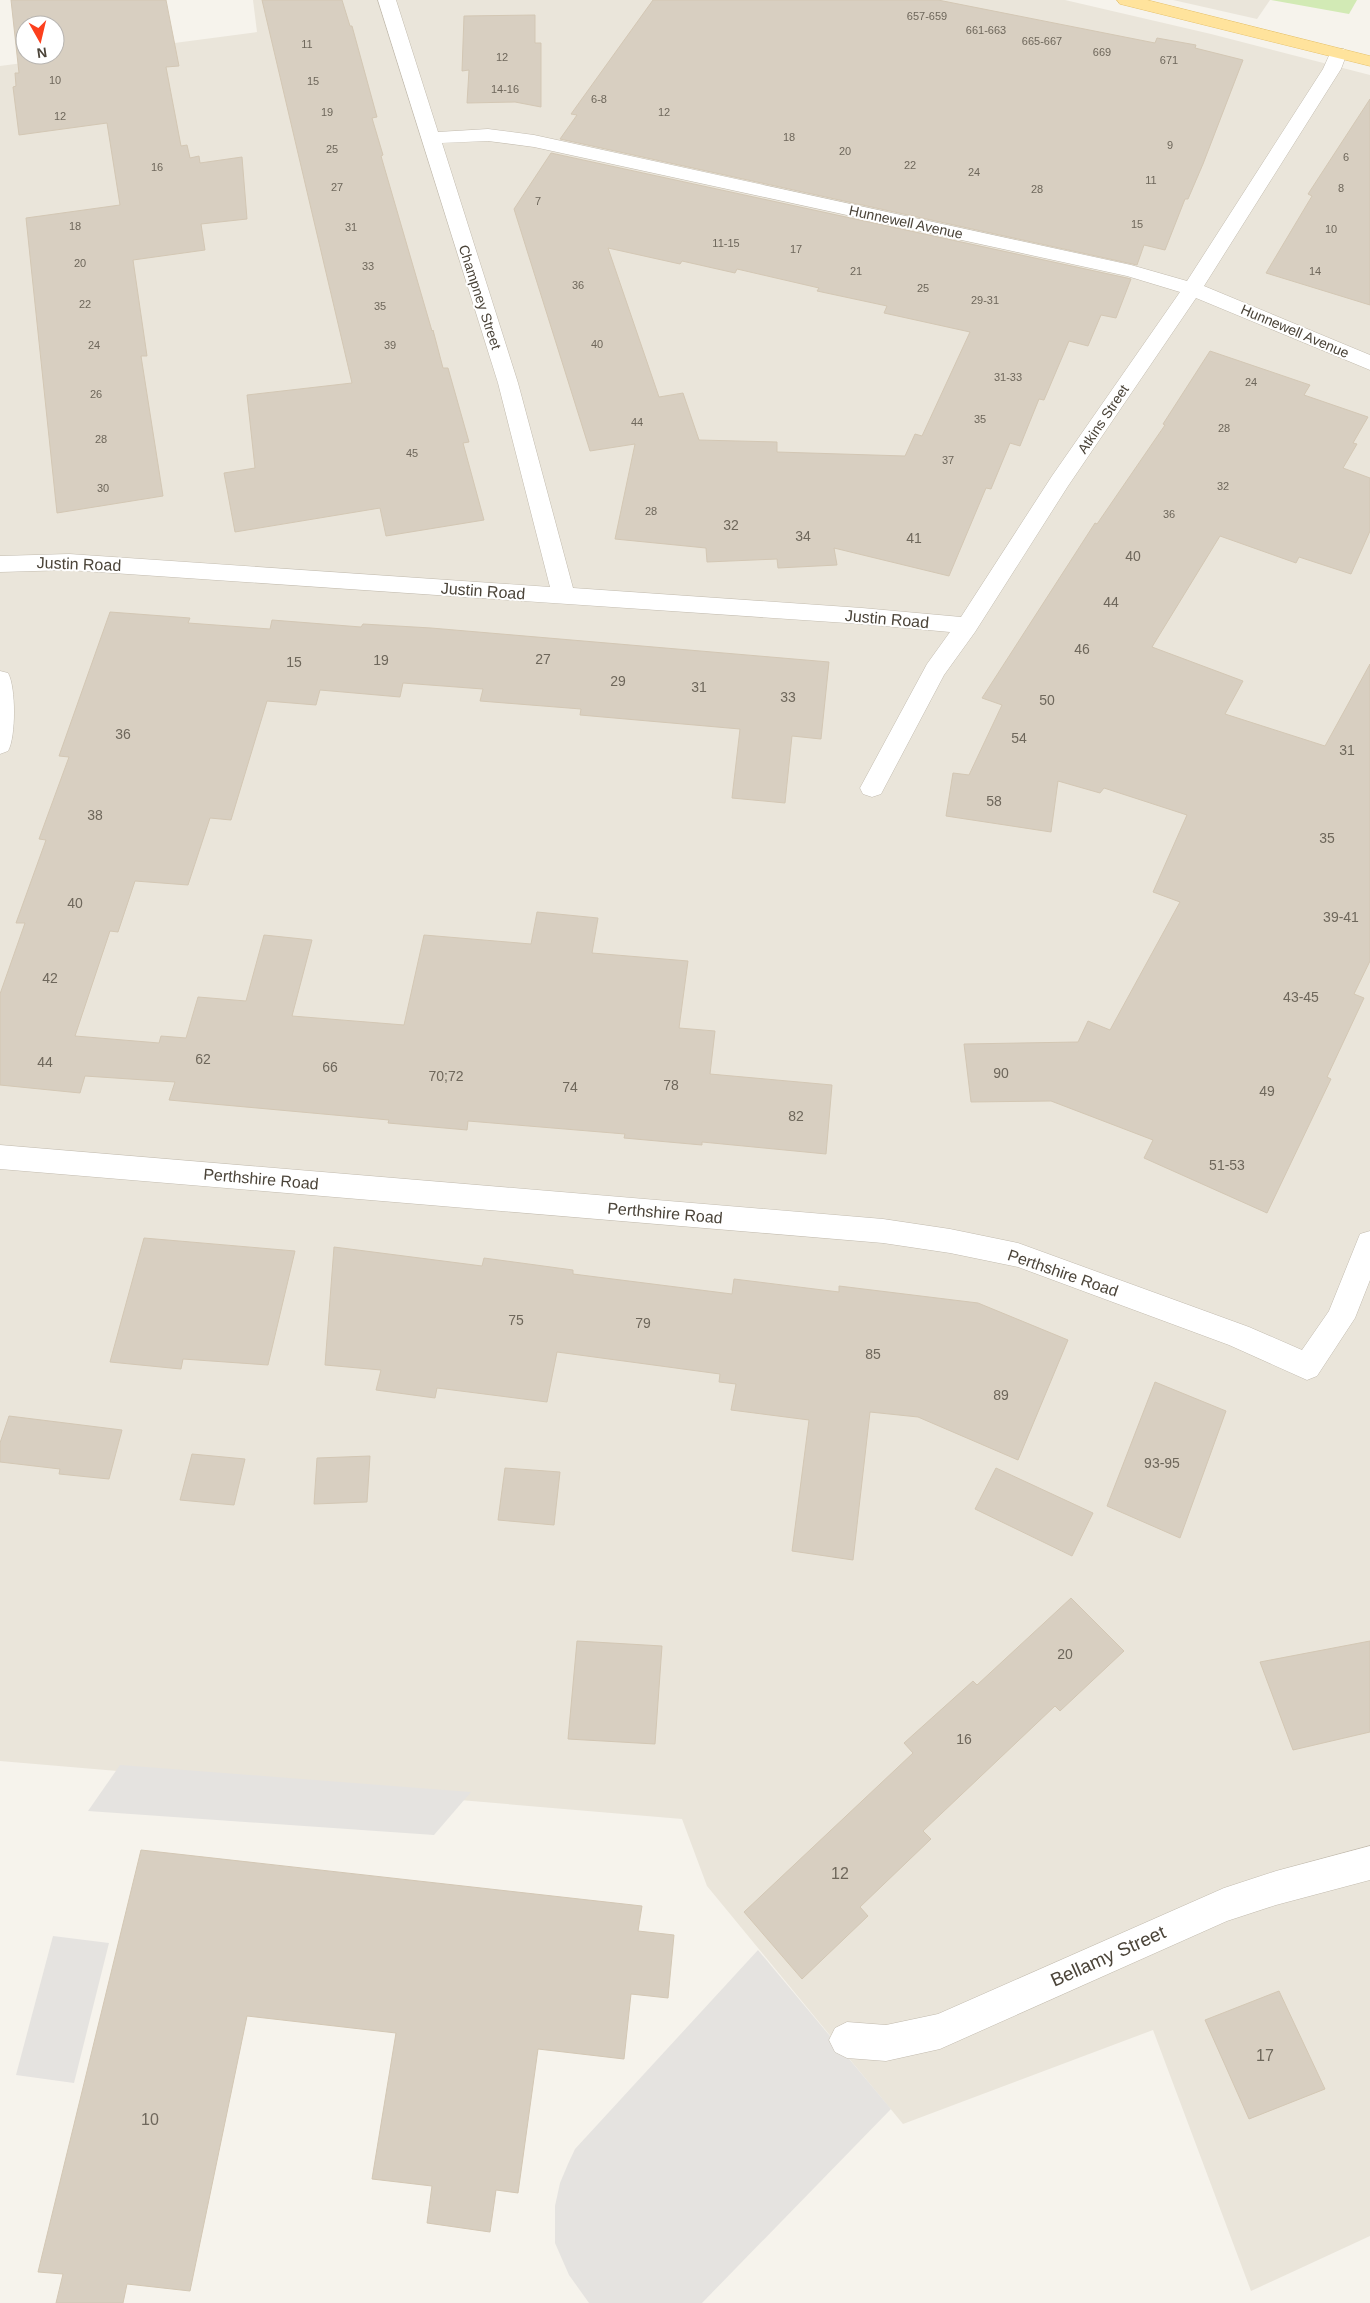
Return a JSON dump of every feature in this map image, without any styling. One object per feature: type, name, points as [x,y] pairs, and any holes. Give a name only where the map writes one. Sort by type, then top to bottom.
[{"type":"main road","points":[[1126,0],[1370,61]]},
{"type":"street","name":"Champney Street","points":[[387,0],[429,138],[508,383],[564,597]]},
{"type":"street","name":"Atkins Street","points":[[872,788],[935,670],[966,626],[1060,481],[1192,289],[1332,69],[1338,53]]},
{"type":"street","name":"Hunnewell Avenue","points":[[429,138],[488,135],[534,141],[1131,271],[1192,289],[1370,363]]},
{"type":"street","name":"Justin Road","points":[[0,564],[69,562],[862,616],[966,626]]},
{"type":"street","points":[[0,679],[2,706],[0,745]]},
{"type":"street","name":"Perthshire Road","points":[[0,1157],[883,1231],[950,1241],[1018,1255],[1239,1336],[1307,1367],[1341,1318],[1370,1244]]},
{"type":"street","name":"Bellamy Street","points":[[847,2040],[886,2043],[940,2031],[1224,1905],[1284,1886],[1370,1863]]},
{"type":"shaded area","points":[[253,0],[1065,0],[1211,34],[1370,75],[1370,2236],[1251,2291],[1153,2030],[903,2124],[707,1886],[682,1819],[0,1761],[0,66],[15,64],[65,65],[65,57],[257,32]]},
{"type":"shaded area","points":[[1173,0],[1270,0],[1257,19]]},
{"type":"shaded area","points":[[120,1765],[471,1792],[434,1835],[88,1811]]},
{"type":"shaded area","points":[[53,1936],[109,1943],[74,2083],[16,2075]]},
{"type":"shaded area","points":[[758,1950],[891,2109],[702,2303],[589,2303],[569,2275],[555,2243],[555,2206],[560,2183],[575,2149]]},
{"type":"green space","points":[[1271,0],[1357,0],[1349,14]]},
{"type":"building","points":[[11,0],[166,0],[179,66],[166,67],[181,146],[187,145],[190,158],[199,156],[200,163],[242,157],[247,219],[201,224],[205,250],[133,260],[147,356],[141,356],[163,496],[57,513],[26,218],[120,205],[107,123],[19,135],[13,87],[16,86],[15,73],[19,73],[18,65],[65,65],[65,15],[15,15],[15,36]]},
{"type":"building","points":[[262,0],[342,0],[350,26],[352,26],[377,117],[372,118],[383,155],[381,156],[443,368],[448,368],[469,442],[463,443],[484,520],[386,536],[380,508],[235,532],[224,473],[255,468],[247,395],[352,383]]},
{"type":"building","points":[[653,0],[938,0],[1155,43],[1157,38],[1196,45],[1195,48],[1243,60],[1203,164],[1188,199],[1185,199],[1165,250],[1144,245],[1137,265],[560,139],[577,115],[571,114]]},
{"type":"building","points":[[535,15],[535,43],[541,43],[541,107],[515,102],[467,103],[469,70],[462,71],[464,16]]},
{"type":"building","points":[[1370,99],[1370,305],[1266,273],[1312,196],[1308,194]]},
{"type":"building","points":[[551,153],[1131,279],[1116,318],[1101,315],[1088,346],[1069,341],[1044,400],[1039,399],[1020,446],[1010,443],[991,489],[986,488],[949,576],[834,548],[837,565],[778,568],[777,559],[707,562],[706,548],[615,539],[635,444],[590,451],[514,209]],"holes":[[[608,248],[680,264],[682,261],[735,273],[737,269],[819,288],[817,291],[887,306],[884,313],[970,332],[922,436],[915,434],[905,456],[777,452],[777,442],[699,440],[683,393],[659,397]]]},
{"type":"building","points":[[1210,351],[1310,385],[1304,395],[1368,417],[1353,443],[1357,444],[1343,468],[1370,478],[1370,531],[1351,574],[1299,557],[1296,563],[1220,536],[1152,647],[1243,681],[1225,714],[1325,746],[1370,664],[1370,961],[1354,994],[1364,998],[1327,1077],[1331,1079],[1267,1213],[1144,1158],[1153,1140],[1051,1101],[971,1102],[964,1044],[1078,1042],[1088,1021],[1110,1030],[1180,902],[1153,892],[1187,815],[1104,788],[1100,793],[1058,781],[1051,832],[946,816],[953,773],[969,775],[1002,705],[982,698],[1095,523],[1097,524],[1165,425],[1163,424]]},
{"type":"building","points":[[110,612],[190,618],[188,623],[270,629],[272,620],[361,627],[363,624],[431,628],[829,662],[821,739],[792,736],[785,803],[732,798],[740,729],[580,715],[581,709],[480,701],[483,689],[403,683],[400,697],[320,690],[316,705],[267,701],[231,820],[210,818],[188,885],[135,881],[118,932],[110,931],[75,1036],[159,1043],[161,1036],[186,1038],[198,997],[246,1001],[264,935],[312,940],[292,1016],[404,1025],[424,935],[531,944],[537,912],[598,918],[592,953],[688,961],[679,1028],[715,1031],[710,1074],[832,1085],[826,1154],[702,1142],[702,1145],[624,1138],[625,1134],[468,1121],[467,1130],[388,1123],[389,1120],[169,1100],[175,1082],[85,1076],[80,1093],[0,1085],[0,994],[25,923],[16,923],[46,840],[39,839],[69,757],[59,756]]},
{"type":"building","points":[[144,1238],[295,1251],[268,1365],[183,1359],[181,1369],[110,1362]]},
{"type":"building","points":[[334,1247],[482,1266],[484,1258],[573,1270],[573,1274],[732,1294],[734,1279],[839,1292],[839,1286],[978,1303],[1068,1340],[1018,1460],[918,1417],[870,1412],[853,1560],[792,1551],[809,1420],[731,1410],[736,1384],[719,1382],[720,1374],[557,1352],[547,1402],[437,1388],[435,1398],[376,1390],[381,1370],[325,1365]]},
{"type":"building","points":[[1155,1382],[1226,1411],[1180,1538],[1107,1506]]},
{"type":"building","points":[[9,1416],[122,1430],[109,1479],[59,1474],[60,1469],[0,1462],[0,1443]]},
{"type":"building","points":[[192,1454],[245,1459],[234,1505],[180,1500]]},
{"type":"building","points":[[370,1456],[367,1502],[314,1504],[317,1458]]},
{"type":"building","points":[[505,1468],[560,1472],[554,1525],[498,1520]]},
{"type":"building","points":[[996,1468],[1093,1513],[1072,1556],[975,1509]]},
{"type":"building","points":[[1071,1598],[1124,1651],[1060,1711],[1055,1706],[923,1831],[931,1839],[860,1907],[868,1916],[802,1979],[744,1912],[913,1753],[904,1743],[973,1681],[977,1685]]},
{"type":"building","points":[[577,1641],[662,1646],[655,1744],[568,1739]]},
{"type":"building","points":[[1370,1641],[1370,1732],[1293,1750],[1260,1662]]},
{"type":"building","points":[[141,1850],[642,1906],[638,1931],[674,1935],[668,1998],[631,1994],[624,2059],[538,2049],[518,2193],[496,2190],[490,2232],[427,2223],[432,2186],[372,2179],[396,2033],[247,2016],[190,2291],[127,2284],[123,2303],[56,2303],[63,2274],[38,2272]]},
{"type":"building","points":[[1279,1991],[1325,2089],[1249,2119],[1205,2020]]}]
